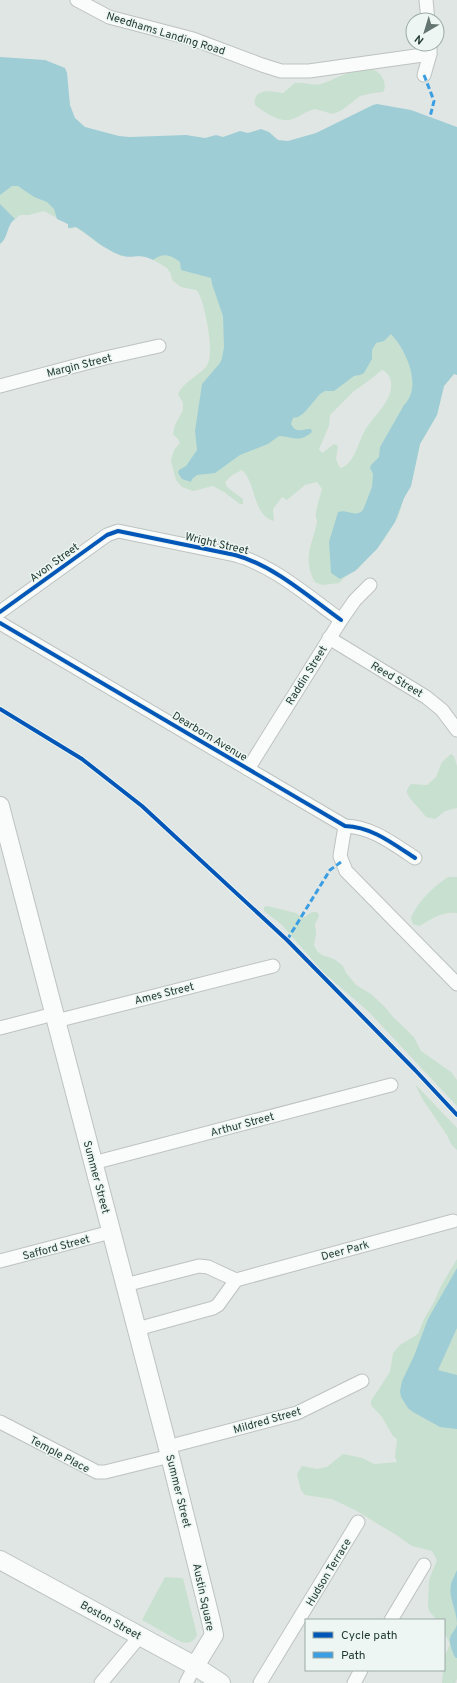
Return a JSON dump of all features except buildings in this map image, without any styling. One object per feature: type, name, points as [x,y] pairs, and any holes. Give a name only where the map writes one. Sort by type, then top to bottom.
[{"type":"main road","name":"Summer Street","points":[[0,806],[193,1548]]},
{"type":"main road","name":"Austin Square","points":[[193,1548],[214,1634],[195,1666]]},
{"type":"main road","name":"Boston Street","points":[[0,1560],[195,1666],[221,1683]]},
{"type":"street","name":"Needhams Landing Road","points":[[77,0],[92,4],[101,14],[109,17],[193,39],[262,66],[281,71],[309,71],[414,52]]},
{"type":"street","points":[[426,0],[427,12]]},
{"type":"street","points":[[424,75],[429,52]]},
{"type":"street","name":"Margin Street","points":[[0,386],[105,358],[159,346]]},
{"type":"street","name":"Avon Street","points":[[0,612],[107,534],[113,531],[120,531]]},
{"type":"street","name":"Wright Street","points":[[120,531],[235,555],[254,561],[275,573],[341,620]]},
{"type":"street","name":"Raddin Street","points":[[248,769],[329,638],[355,600],[370,585]]},
{"type":"street","name":"Dearborn Avenue","points":[[0,622],[345,826],[357,827],[373,832],[415,858]]},
{"type":"street","name":"Reed Street","points":[[329,638],[426,697],[442,710],[457,730]]},
{"type":"street","points":[[345,826],[340,856],[346,871],[456,981]]},
{"type":"street","name":"Ames Street","points":[[0,1028],[55,1017],[273,966]]},
{"type":"street","name":"Arthur Street","points":[[93,1163],[391,1085]]},
{"type":"street","name":"Deer Park","points":[[236,1280],[453,1221]]},
{"type":"street","name":"Safford Street","points":[[0,1261],[111,1232]]},
{"type":"street","points":[[125,1286],[199,1266],[210,1268],[236,1280],[218,1305],[213,1308],[137,1329]]},
{"type":"street","name":"Mildred Street","points":[[169,1451],[297,1412],[362,1381]]},
{"type":"street","name":"Temple Place","points":[[0,1422],[97,1472],[105,1472],[169,1451]]},
{"type":"street","name":"Hudson Terrace","points":[[260,1683],[358,1522]]},
{"type":"street","points":[[392,1619],[424,1565]]},
{"type":"street","points":[[101,1683],[140,1636]]},
{"type":"street","points":[[186,1683],[195,1666]]},
{"type":"street","points":[[354,1683],[360,1671]]},
{"type":"green space","points":[[374,70],[382,76],[385,86],[383,92],[360,96],[342,110],[333,114],[315,109],[292,119],[285,120],[271,116],[255,105],[255,99],[260,93],[269,91],[283,93],[295,83],[315,85],[321,84],[350,72]]},
{"type":"green space","points":[[0,96],[24,107],[357,220],[457,375],[454,374],[444,386],[437,415],[420,444],[411,486],[404,498],[398,517],[383,541],[359,568],[339,583],[322,585],[315,582],[309,566],[309,552],[317,522],[316,510],[322,489],[317,482],[305,485],[287,500],[282,497],[273,509],[274,521],[267,518],[258,506],[247,476],[242,470],[232,475],[225,482],[227,487],[243,499],[243,504],[240,504],[213,486],[193,491],[182,487],[176,480],[171,461],[174,450],[180,443],[173,434],[175,425],[183,410],[183,403],[178,394],[187,382],[206,367],[209,361],[210,352],[210,342],[204,307],[196,290],[181,287],[172,280],[171,274],[167,268],[147,256],[121,256],[99,244],[76,227],[70,229],[68,224],[44,211],[29,215],[20,215],[10,223],[5,238],[0,244]],"holes":[[[383,370],[390,378],[391,385],[387,400],[364,432],[349,463],[340,468],[336,459],[338,446],[334,444],[322,453],[319,449],[329,426],[330,415],[354,391]]]},
{"type":"green space","points":[[451,754],[454,756],[457,766],[457,808],[445,811],[435,819],[426,817],[408,796],[407,790],[411,784],[427,785],[436,777],[442,762]]},
{"type":"green space","points":[[448,877],[457,877],[457,913],[442,914],[419,926],[413,924],[411,918],[422,900],[437,885]]},
{"type":"green space","points":[[267,906],[296,913],[303,918],[312,912],[318,913],[319,916],[315,924],[316,934],[314,945],[317,951],[322,955],[334,959],[343,966],[346,973],[356,985],[371,994],[414,1037],[421,1051],[451,1072],[457,1080],[457,1106],[369,1012],[323,972],[282,925],[264,911],[264,907]]},
{"type":"green space","points":[[415,1084],[457,1128],[457,1150],[451,1144],[447,1135],[423,1100]]},
{"type":"green space","points":[[457,1259],[457,1679],[455,1683],[442,1683],[443,1671],[445,1671],[445,1656],[450,1644],[445,1634],[445,1619],[436,1619],[429,1611],[429,1580],[437,1560],[432,1551],[412,1546],[357,1511],[332,1499],[305,1495],[301,1490],[297,1474],[302,1466],[317,1469],[327,1467],[343,1454],[362,1458],[374,1464],[397,1462],[395,1457],[397,1439],[393,1436],[382,1417],[371,1405],[371,1401],[390,1372],[393,1353],[400,1345],[418,1334],[441,1286]]},
{"type":"green space","points":[[165,1577],[183,1578],[197,1635],[190,1642],[181,1642],[142,1620]]},
{"type":"water","points":[[0,57],[45,60],[65,68],[67,73],[70,105],[75,118],[85,127],[119,136],[186,135],[205,138],[216,135],[223,137],[240,131],[248,133],[261,129],[269,132],[278,140],[288,141],[316,133],[377,104],[411,110],[457,127],[457,375],[454,374],[444,386],[437,415],[420,444],[411,486],[404,498],[395,522],[377,549],[355,571],[340,579],[331,573],[329,542],[338,512],[357,513],[363,510],[372,487],[373,474],[370,468],[371,465],[379,457],[380,447],[410,397],[412,378],[410,368],[407,358],[397,341],[391,334],[384,341],[376,343],[372,350],[372,359],[364,373],[354,376],[334,391],[325,391],[320,394],[304,413],[293,418],[291,424],[295,429],[311,429],[312,432],[300,438],[279,436],[268,444],[240,455],[215,473],[197,475],[191,482],[182,479],[178,473],[179,470],[186,466],[197,450],[195,431],[202,384],[220,363],[224,347],[223,316],[211,278],[181,270],[180,262],[167,255],[160,256],[153,260],[139,256],[129,257],[120,255],[103,246],[76,227],[68,228],[68,224],[57,219],[54,209],[47,202],[34,197],[18,186],[12,186],[0,195]]},
{"type":"water","points":[[0,204],[15,219],[10,224],[5,238],[0,244]]},
{"type":"water","points":[[457,1268],[457,1328],[438,1370],[457,1375],[457,1429],[440,1427],[413,1412],[408,1408],[401,1397],[400,1391],[402,1381],[414,1356],[428,1319]]},
{"type":"water","points":[[457,1570],[457,1619],[450,1589],[451,1582]]},
{"type":"water","points":[[457,1624],[457,1658],[456,1658],[450,1640]]},
{"type":"marked path","points":[[424,75],[434,101],[430,117]]},
{"type":"marked path","points":[[287,940],[330,870],[341,862]]},
{"type":"cycle path","points":[[0,612],[107,535],[118,531],[235,555],[249,560],[277,574],[341,620]]},
{"type":"cycle path","points":[[0,623],[345,826],[364,829],[382,837],[415,858]]},
{"type":"cycle path","points":[[0,709],[82,759],[142,806],[287,940],[415,1070],[457,1115]]}]
